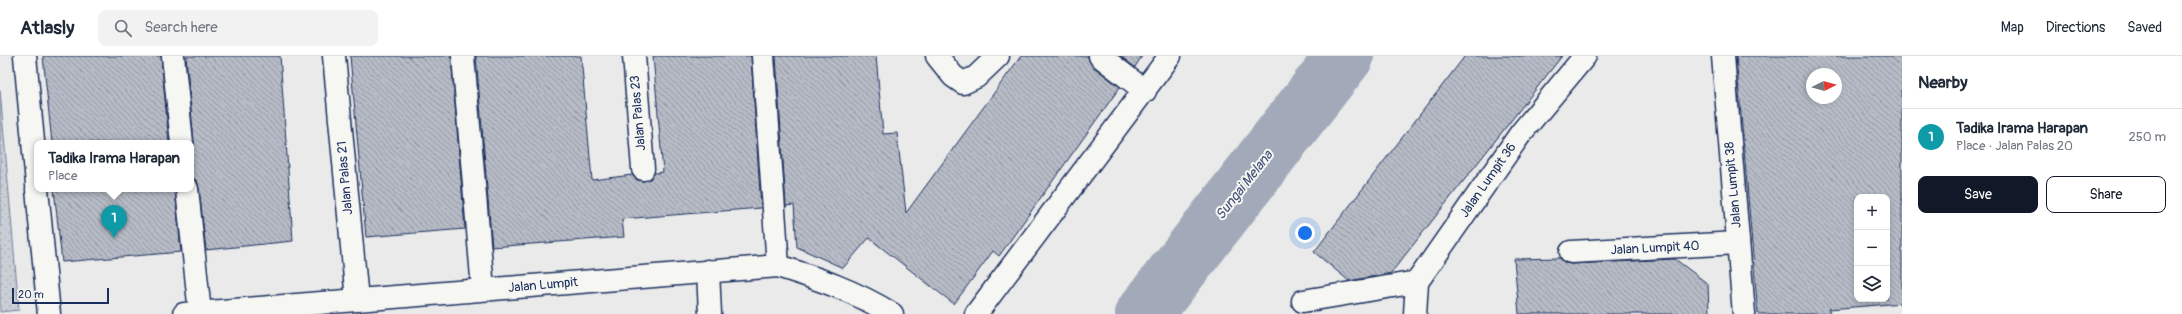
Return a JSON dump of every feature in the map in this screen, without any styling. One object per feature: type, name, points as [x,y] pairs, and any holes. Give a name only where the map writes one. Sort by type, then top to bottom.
[{"type":"street","points":[[26,56],[34,149]]},
{"type":"street","points":[[173,56],[182,140]]},
{"type":"street","name":"Jalan Palas 21","points":[[334,56],[357,300]]},
{"type":"street","points":[[463,56],[483,289]]},
{"type":"street","name":"Jalan Palas 23","points":[[634,56],[643,169]]},
{"type":"street","points":[[763,56],[778,266]]},
{"type":"street","points":[[937,56],[953,76],[964,83],[976,78],[998,56]]},
{"type":"street","points":[[1100,56],[1145,91]]},
{"type":"street","points":[[976,314],[1170,56]]},
{"type":"street","name":"Jalan Lumpit 36","points":[[1417,282],[1521,133],[1585,56]]},
{"type":"street","name":"Jalan Lumpit 38","points":[[1723,56],[1744,314]]},
{"type":"street","points":[[37,192],[49,314]]},
{"type":"street","points":[[187,192],[192,313]]},
{"type":"street","name":"Jalan Lumpit 40","points":[[1571,252],[1738,243]]},
{"type":"street","name":"Jalan Lumpit","points":[[192,313],[778,266],[828,282],[857,294],[892,314]]},
{"type":"street","points":[[708,271],[710,314]]},
{"type":"street","points":[[1303,301],[1417,282],[1415,314]]},
{"type":"shaded area","points":[[0,90],[19,310],[0,312]]},
{"type":"building","points":[[43,56],[161,56],[169,140],[52,140]]},
{"type":"building","points":[[186,56],[280,56],[293,241],[206,250],[199,188],[197,181],[194,179],[194,140]]},
{"type":"building","points":[[350,56],[451,56],[465,229],[366,237]]},
{"type":"building","points":[[476,56],[581,56],[592,180],[632,175],[637,180],[644,181],[650,179],[655,173],[663,172],[653,56],[751,56],[761,208],[622,219],[624,237],[492,247]]},
{"type":"building","points":[[776,56],[876,56],[883,134],[897,133],[906,213],[1021,56],[1088,56],[1092,66],[1120,87],[999,256],[993,251],[954,304],[869,238],[843,268],[797,247],[794,205],[786,206]]},
{"type":"building","points":[[1120,56],[1142,56],[1135,67]]},
{"type":"building","points":[[1465,56],[1562,56],[1391,273],[1349,281],[1314,252]]},
{"type":"building","points":[[1736,56],[1902,56],[1902,303],[1829,309],[1830,314],[1758,314]]},
{"type":"building","points":[[54,192],[175,192],[181,252],[62,262]]},
{"type":"building","points":[[1560,258],[1565,263],[1572,264],[1675,259],[1708,284],[1709,314],[1519,314],[1514,259]]},
{"type":"waterway","name":"Sungai Melana","points":[[1144,314],[1345,56]]},
{"type":"place","name":"Tadika Irama Harapan","points":[[114,238]]}]
